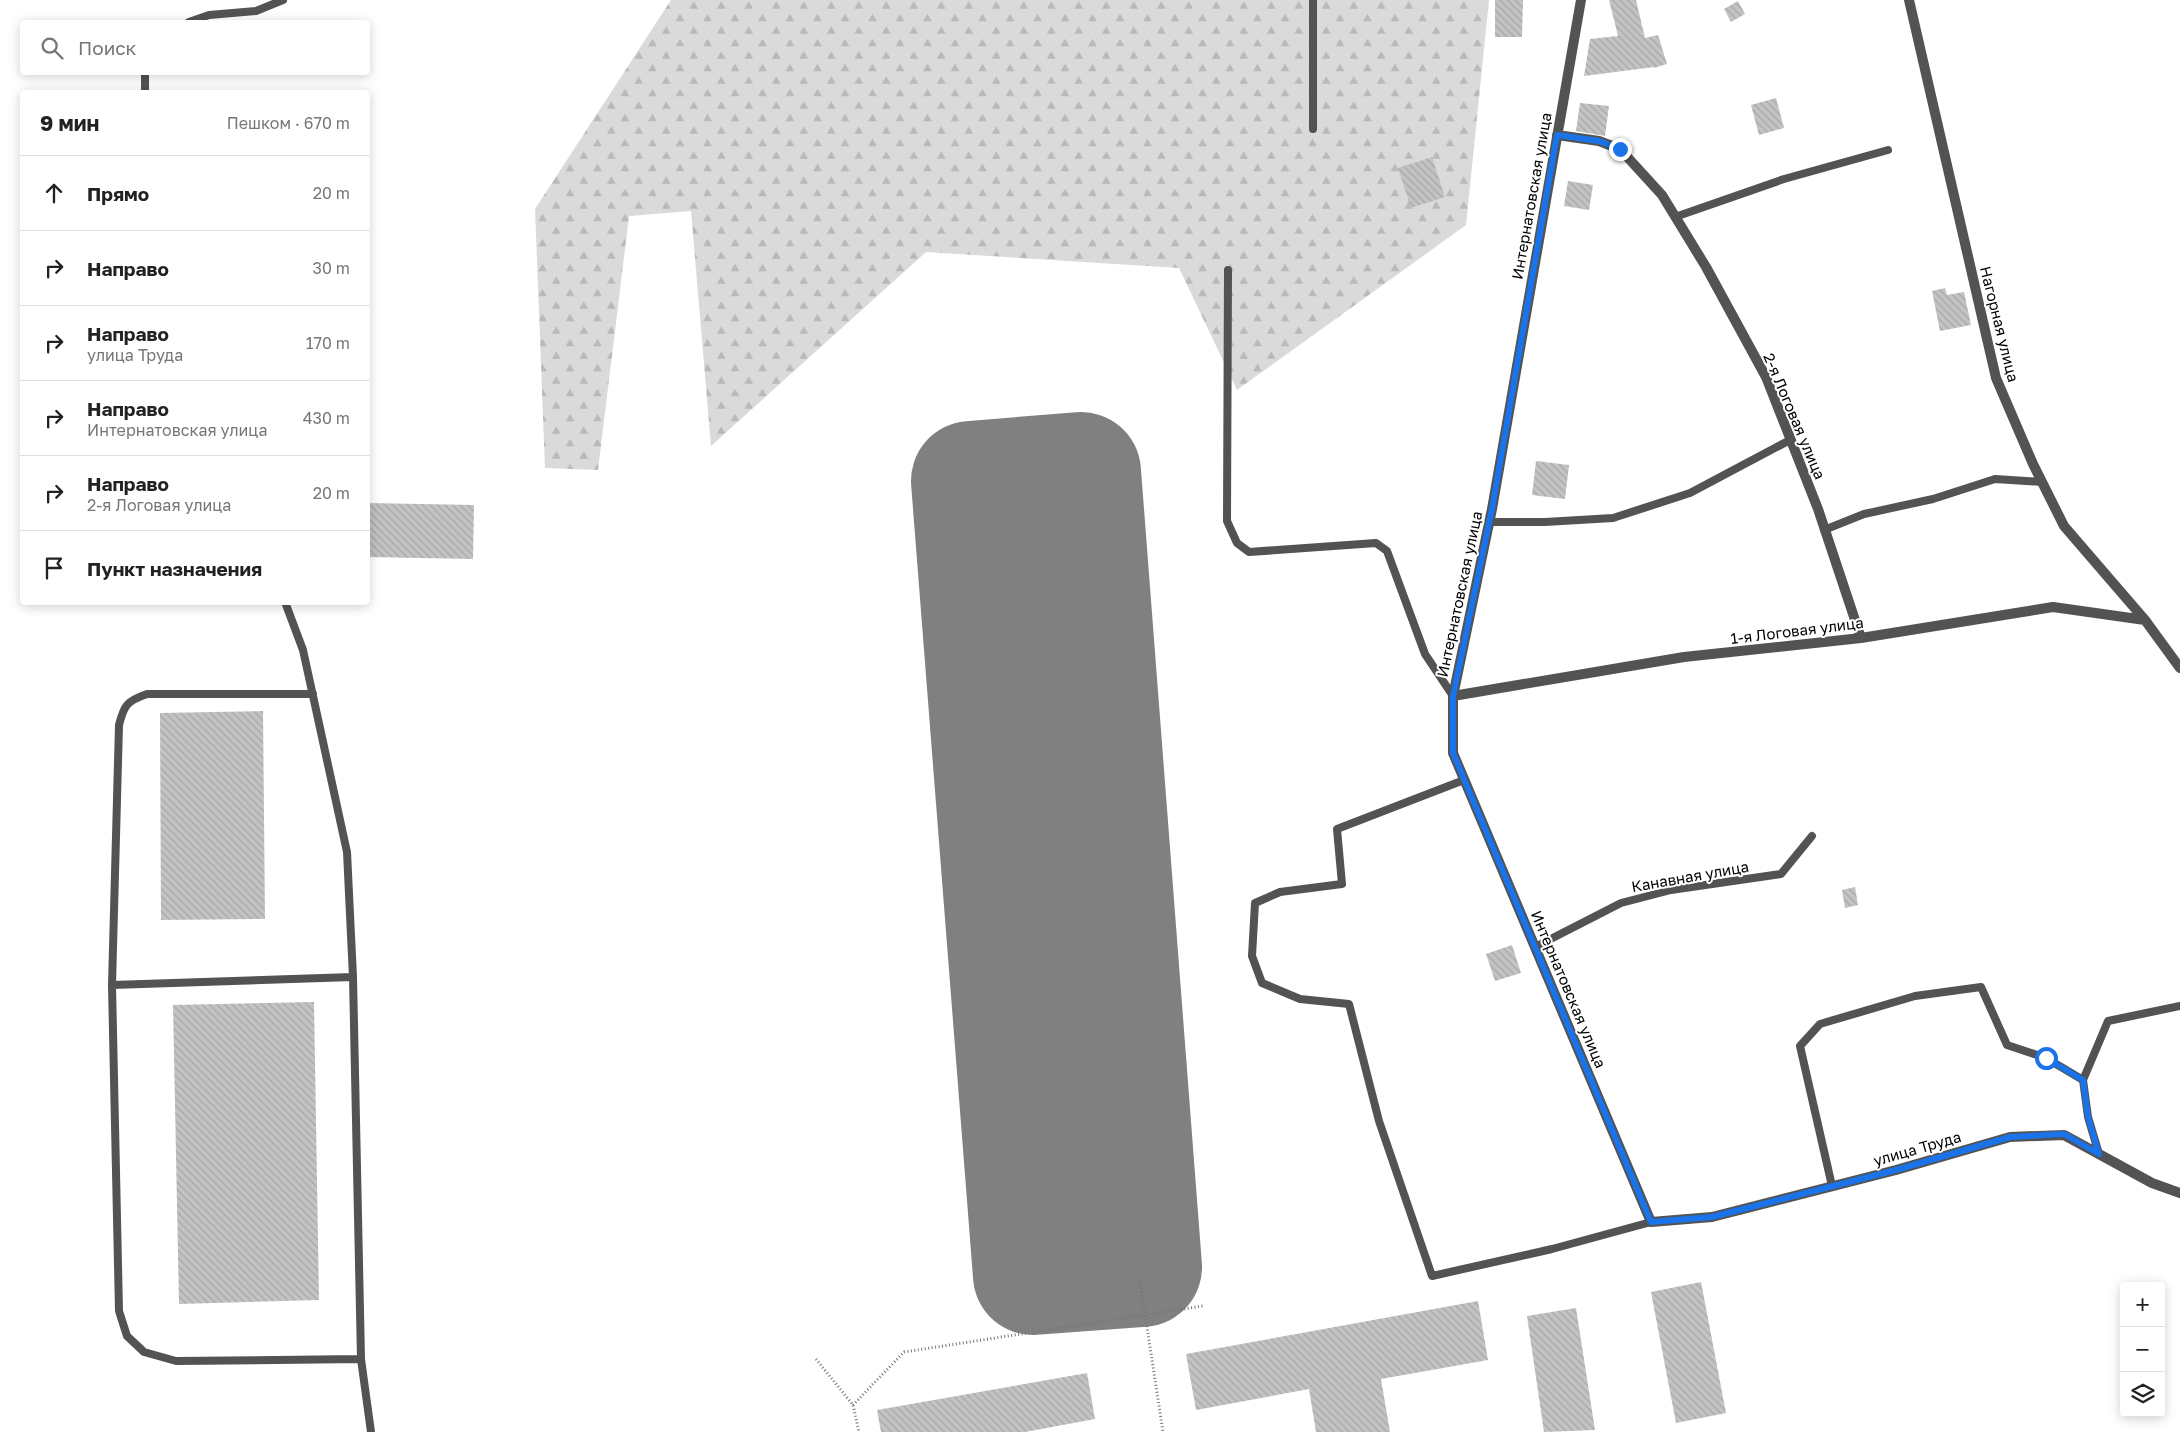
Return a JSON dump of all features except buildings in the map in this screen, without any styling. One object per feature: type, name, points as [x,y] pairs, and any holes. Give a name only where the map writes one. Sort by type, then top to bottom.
[{"type":"street","name":"Интернатовская улица","points":[[1581,0],[1489,522],[1453,696],[1453,753],[1651,1222]]},
{"type":"street","name":"Нагорная улица","points":[[1909,0],[1996,378],[2042,482],[2064,526],[2145,620],[2180,668]]},
{"type":"street","name":"2-я Логовая улица","points":[[1557,135],[1599,141],[1620,149],[1662,195],[1706,267],[1766,377],[1824,530],[1861,638]]},
{"type":"street","name":"1-я Логовая улица","points":[[1453,696],[1684,658],[1861,638],[2053,607],[2145,620]]},
{"type":"street","name":"улица Труда","points":[[1651,1222],[1712,1217],[2010,1137],[2064,1134],[2152,1183],[2180,1194]]},
{"type":"lane","points":[[195,20],[209,15],[256,11],[283,0]]},
{"type":"lane","points":[[1313,0],[1313,129]]},
{"type":"lane","points":[[145,75],[145,90]]},
{"type":"lane","points":[[1675,217],[1784,178],[1888,150]]},
{"type":"lane","points":[[1228,270],[1227,521],[1237,543],[1249,552],[1376,543],[1387,551],[1425,654],[1453,696]]},
{"type":"lane","points":[[1489,522],[1545,522],[1613,518],[1690,493],[1790,440]]},
{"type":"lane","points":[[1824,530],[1864,514],[1933,500],[1995,479],[2042,482]]},
{"type":"lane","points":[[286,605],[303,650],[347,852],[352,977],[361,1359],[371,1432]]},
{"type":"lane","points":[[313,694],[147,694],[132,699],[123,708],[119,725],[112,985],[119,1311],[128,1336],[144,1352],[176,1360],[361,1359]]},
{"type":"lane","points":[[1464,780],[1337,829],[1342,884],[1280,892],[1255,903],[1252,956],[1262,983],[1300,999],[1349,1004],[1379,1121],[1432,1276],[1552,1249],[1651,1222]]},
{"type":"lane","name":"Канавная улица","points":[[1535,947],[1621,903],[1671,890],[1782,874],[1812,836]]},
{"type":"lane","points":[[112,985],[352,977]]},
{"type":"lane","points":[[1832,1186],[1800,1046],[1820,1024],[1915,996],[1982,987],[2006,1045],[2046,1058],[2083,1080]]},
{"type":"lane","points":[[2099,1154],[2088,1117],[2083,1080],[2108,1021],[2180,1006]]},
{"type":"path","points":[[1140,1281],[1163,1432]]},
{"type":"path","points":[[853,1405],[904,1352],[1203,1306]]},
{"type":"path","points":[[816,1359],[853,1405],[859,1432]]},
{"type":"green space","points":[[671,0],[1489,0],[1466,225],[1237,390],[1179,268],[926,252],[711,446],[691,211],[629,216],[598,470],[545,468],[535,209]]},
{"type":"runway","points":[[1081,472],[1142,1267],[1033,1275],[971,481],[1081,472]]},
{"type":"route","points":[[1620,149],[1599,141],[1557,135],[1492,509],[1453,696],[1453,753],[1651,1222],[1712,1217],[1896,1170],[2010,1137],[2064,1134],[2099,1154],[2088,1117],[2083,1080],[2046,1058]]}]
